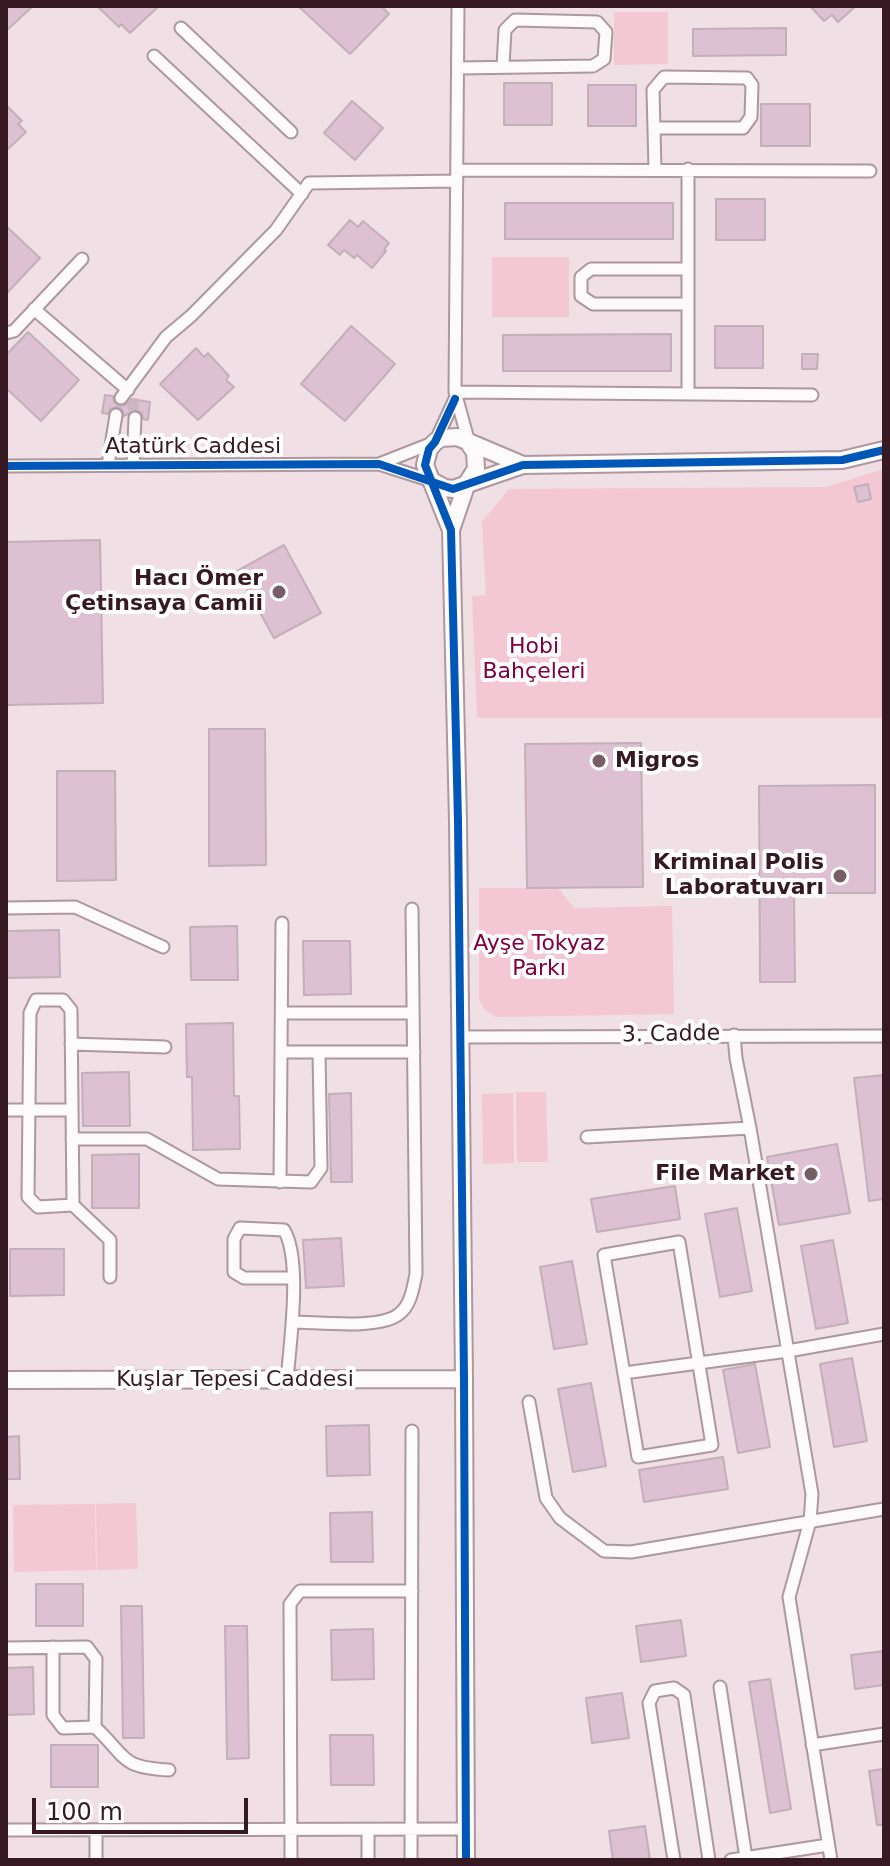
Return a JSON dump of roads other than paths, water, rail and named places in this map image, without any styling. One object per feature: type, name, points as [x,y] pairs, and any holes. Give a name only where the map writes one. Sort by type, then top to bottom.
[{"type":"street","points":[[451,530],[467,483],[476,469],[475,452],[455,396],[458,6]]},
{"type":"street","points":[[458,68],[593,66],[604,59],[606,32],[597,22],[515,20],[505,30],[503,66]]},
{"type":"street","points":[[181,28],[291,132]]},
{"type":"street","points":[[154,56],[302,194]]},
{"type":"street","points":[[654,128],[743,128],[751,117],[752,85],[747,78],[664,77],[653,90],[655,169]]},
{"type":"street","points":[[34,309],[128,394],[166,337],[276,230],[309,183],[655,169],[870,171]]},
{"type":"street","points":[[688,169],[688,394]]},
{"type":"street","points":[[6,333],[14,331],[82,259]]},
{"type":"street","points":[[688,269],[591,269],[581,277],[581,296],[593,304],[688,304]]},
{"type":"street","points":[[455,396],[812,395]]},
{"type":"street","points":[[455,396],[425,457],[425,465],[451,530],[458,821],[466,1860]]},
{"type":"street","points":[[108,465],[116,415]]},
{"type":"street","points":[[133,465],[135,418]]},
{"type":"street","points":[[379,464],[441,438],[457,437],[523,465]]},
{"type":"street","points":[[379,464],[453,489],[523,465],[842,460],[881,448]]},
{"type":"street","name":"Atatürk Caddesi","points":[[6,466],[379,464]]},
{"type":"street","points":[[6,908],[75,907],[163,947]]},
{"type":"street","points":[[292,1322],[375,1322],[399,1315],[410,1299],[416,1274],[412,909]]},
{"type":"street","points":[[280,1182],[282,923]]},
{"type":"street","points":[[73,1205],[38,1207],[28,1197],[30,1013],[36,1000],[63,1000],[71,1010],[73,1205],[110,1240],[110,1277]]},
{"type":"street","points":[[282,1013],[413,1013]]},
{"type":"street","points":[[734,1035],[812,1494],[810,1521],[789,1597],[831,1860]]},
{"type":"street","name":"3. Cadde","points":[[459,1037],[884,1036]]},
{"type":"street","points":[[71,1044],[165,1047]]},
{"type":"street","points":[[281,1052],[414,1052]]},
{"type":"street","points":[[72,1139],[147,1139],[218,1179],[311,1182],[321,1168],[319,1052]]},
{"type":"street","points":[[6,1110],[72,1110]]},
{"type":"street","points":[[587,1137],[750,1128]]},
{"type":"street","points":[[287,1380],[292,1322],[292,1278],[292,1243],[284,1230],[240,1228],[234,1239],[234,1272],[244,1278],[292,1278]]},
{"type":"street","points":[[679,1242],[699,1363],[712,1445],[638,1457],[604,1255],[679,1242]]},
{"type":"street","points":[[624,1373],[788,1351],[884,1334]]},
{"type":"street","name":"Kuşlar Tepesi Caddesi","points":[[6,1380],[464,1379]]},
{"type":"street","points":[[529,1402],[546,1498],[560,1518],[604,1551],[631,1552],[884,1509]]},
{"type":"street","points":[[411,1860],[412,1431]]},
{"type":"street","points":[[291,1860],[290,1604],[300,1591],[412,1591]]},
{"type":"street","points":[[53,1647],[53,1715],[63,1728],[95,1727],[124,1760],[140,1768],[169,1770]]},
{"type":"street","points":[[6,1648],[87,1647],[96,1659],[95,1727]]},
{"type":"street","points":[[720,1687],[746,1858]]},
{"type":"street","points":[[674,1860],[649,1703],[655,1691],[674,1688],[684,1695],[709,1860]]},
{"type":"street","points":[[812,1745],[884,1734]]},
{"type":"street","points":[[368,1829],[368,1860]]},
{"type":"street","points":[[6,1830],[466,1829]]},
{"type":"street","points":[[96,1830],[96,1860]]},
{"type":"street","points":[[731,1860],[828,1845]]},
{"type":"tunnel","points":[[132,399],[135,418]]},
{"type":"place","name":"Hacı Ömer Çetinsaya Camii","points":[[279,592]]},
{"type":"place","name":"Migros","points":[[599,761]]},
{"type":"place","name":"Kriminal Polis Laboratuvarı","points":[[840,876]]},
{"type":"place","name":"File Market","points":[[811,1174]]},
{"type":"park label","name":"Hobi Bahçeleri","points":[[534,660]]},
{"type":"park label","name":"Ayşe Tokyaz Parkı","points":[[539,956]]}]
